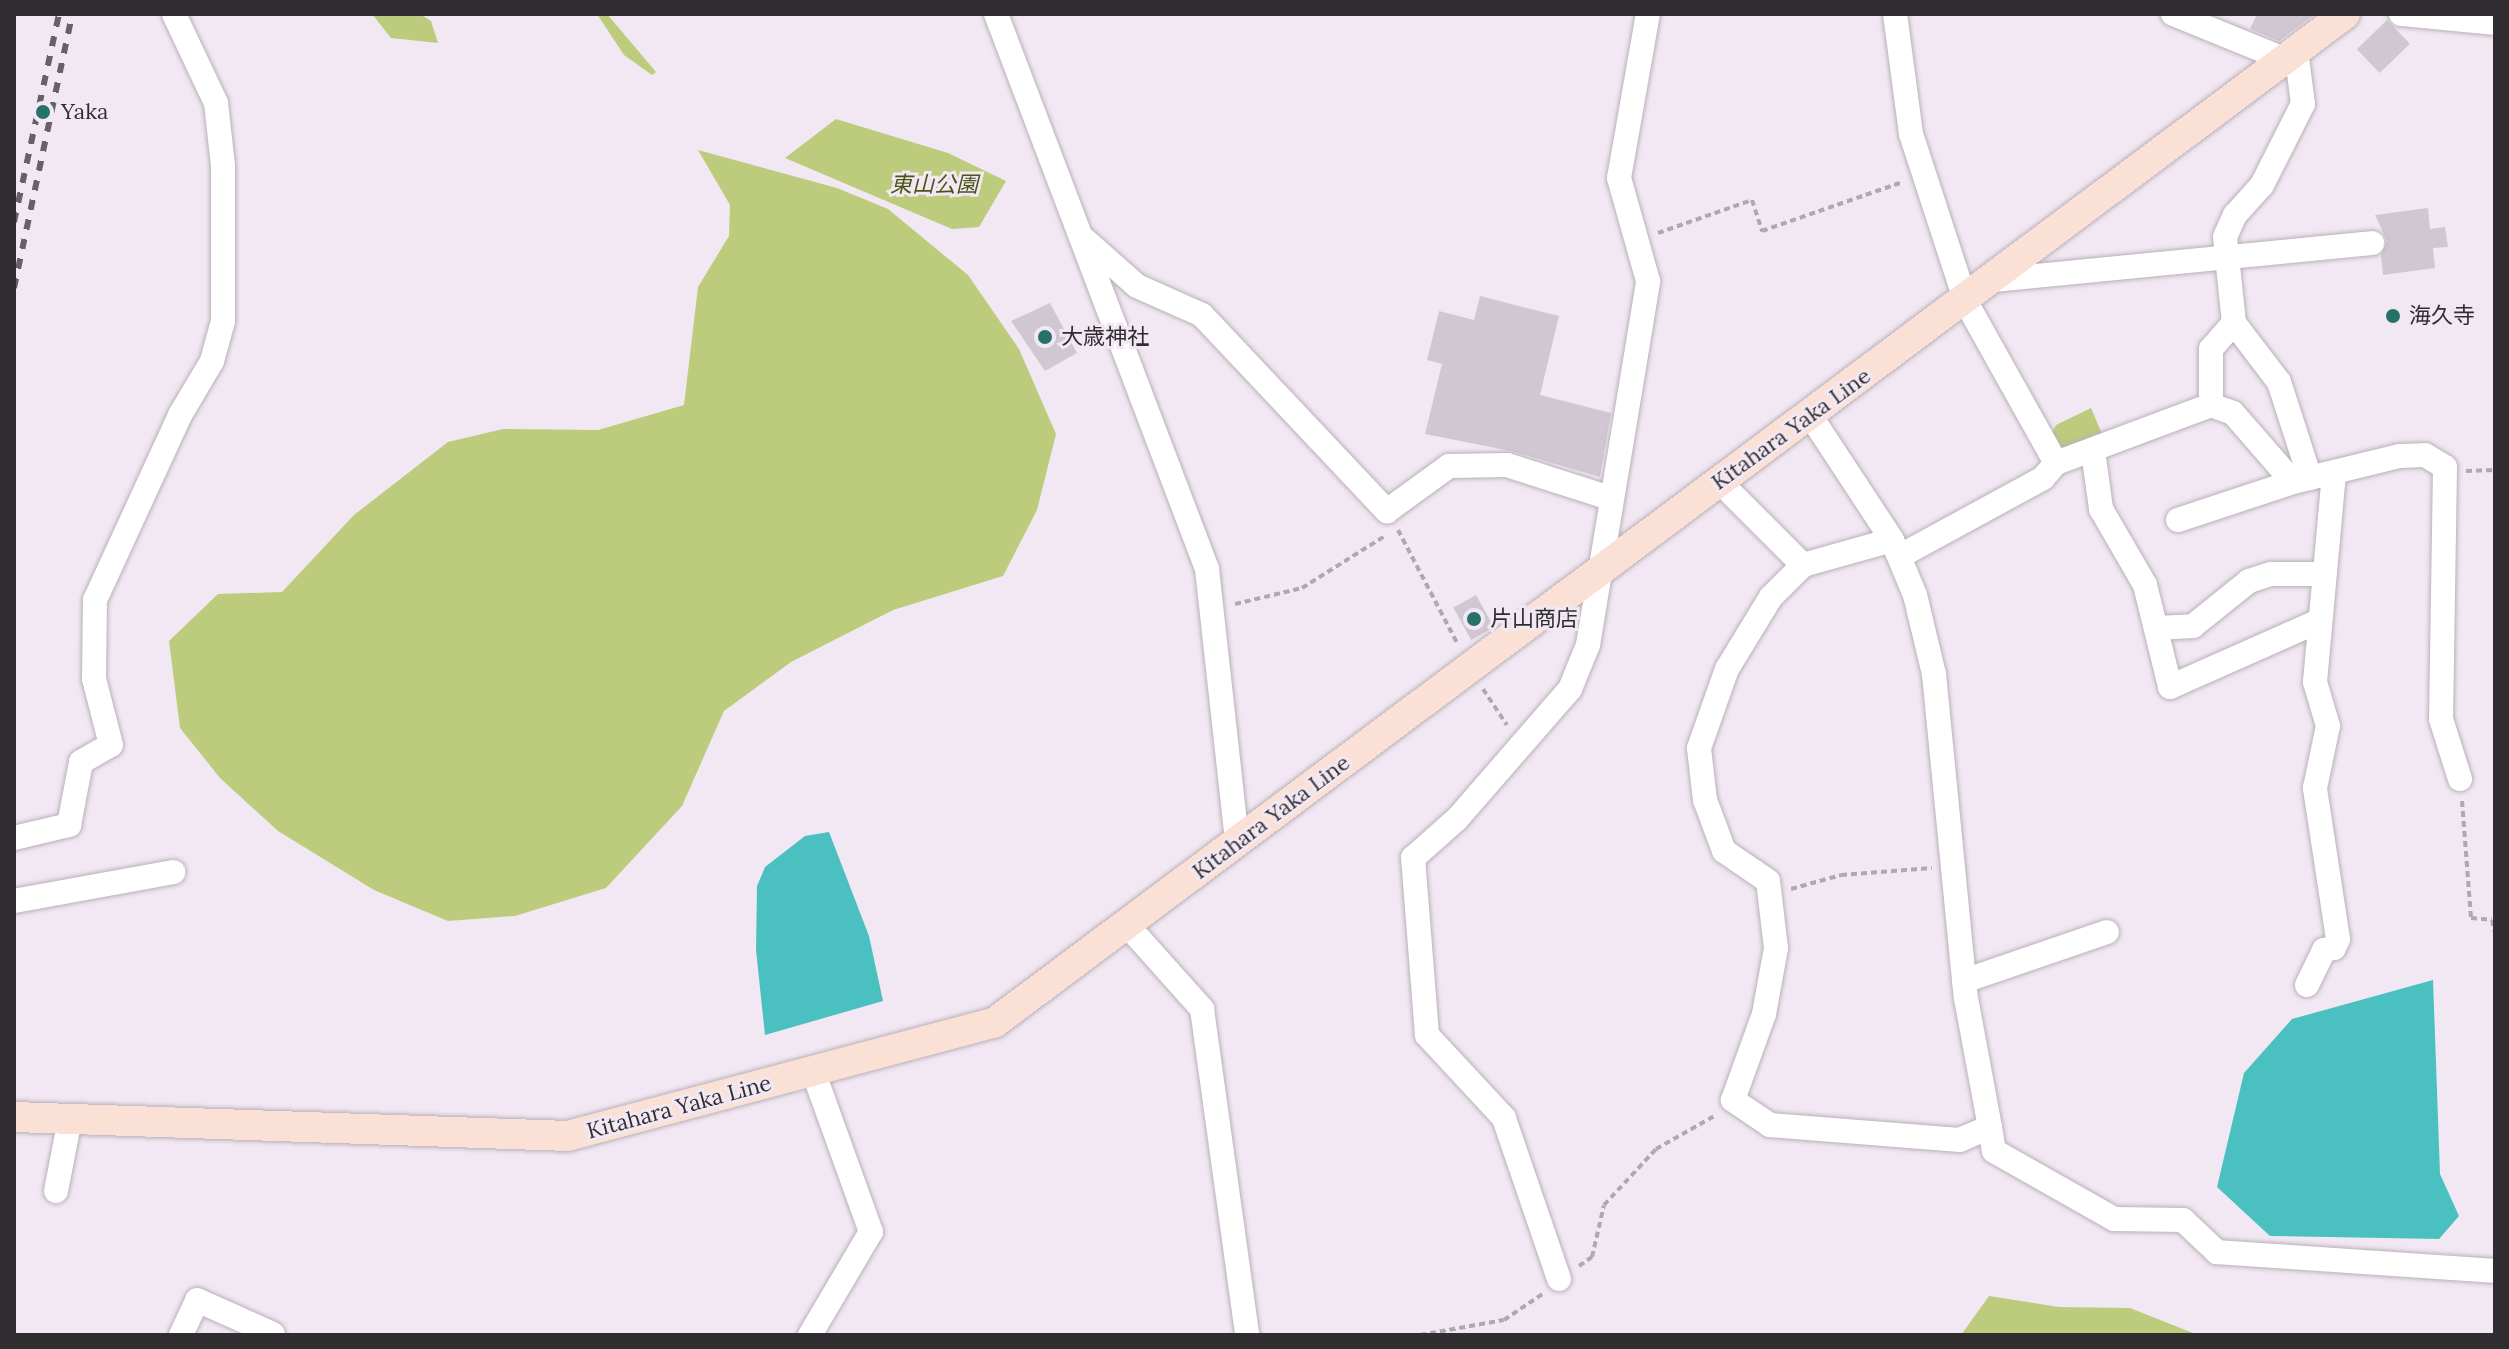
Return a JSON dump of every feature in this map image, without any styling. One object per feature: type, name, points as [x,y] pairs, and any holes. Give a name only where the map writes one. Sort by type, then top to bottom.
[{"type":"main road","name":"Kitahara Yaka Line","points":[[14,1117],[568,1136],[994,1023],[1471,670],[1600,569],[1966,302],[2345,14]]},
{"type":"street","points":[[14,838],[69,825],[81,762],[111,745],[94,679],[95,600],[180,415],[212,361],[223,321],[223,166],[216,103],[174,14]]},
{"type":"street","points":[[996,14],[1207,569],[1237,841]]},
{"type":"street","points":[[1559,1279],[1504,1118],[1427,1035],[1422,1015],[1413,858],[1457,819],[1570,689],[1588,645],[1648,281],[1619,178],[1648,14]]},
{"type":"street","points":[[1895,14],[1911,134],[1966,302],[2056,463]]},
{"type":"street","points":[[2173,14],[2290,54],[2303,104],[2262,185],[2235,215],[2225,237],[2234,323],[2279,382],[2312,478],[2321,574],[2315,682],[2328,726],[2315,788],[2338,939],[2334,948],[2324,950],[2307,985]]},
{"type":"street","points":[[2401,14],[2495,23]]},
{"type":"street","points":[[1083,239],[1137,286],[1202,315],[1392,519],[1449,466],[1507,465],[1610,498]]},
{"type":"street","points":[[1995,280],[2372,243]]},
{"type":"street","points":[[2211,405],[2211,349],[2234,323]]},
{"type":"street","points":[[1990,1127],[1960,1140],[1770,1125],[1733,1100],[1766,1001],[1776,948],[1768,881],[1724,851],[1705,800],[1699,748],[1727,669],[1771,597],[1803,565],[1897,548],[2043,478],[2056,463],[2093,451],[2102,442],[2211,405],[2233,413],[2312,478]]},
{"type":"street","points":[[1810,415],[1897,548],[1934,674],[1956,865],[1964,981],[1994,1151],[2114,1219],[2183,1220],[2217,1252],[2495,1271]]},
{"type":"street","points":[[2093,451],[2101,509],[2145,585],[2170,687],[2317,622]]},
{"type":"street","points":[[2178,520],[2312,478],[2400,456],[2425,455],[2445,467],[2441,719],[2460,779]]},
{"type":"street","points":[[1719,481],[1803,565]]},
{"type":"street","points":[[2157,628],[2193,626],[2249,581],[2271,574],[2321,574]]},
{"type":"street","points":[[14,901],[173,872]]},
{"type":"street","points":[[1127,925],[1202,1009],[1247,1335]]},
{"type":"street","points":[[1964,981],[2107,932]]},
{"type":"street","points":[[810,1335],[871,1232],[813,1071]]},
{"type":"street","points":[[56,1191],[70,1119]]},
{"type":"street","points":[[181,1335],[197,1300],[273,1334]]},
{"type":"path","points":[[1636,240],[1752,200],[1762,231],[1925,174]]},
{"type":"path","points":[[1212,610],[1302,588],[1392,519],[1471,670],[1521,745]]},
{"type":"path","points":[[2460,779],[2471,918],[2492,920],[2495,933]]},
{"type":"path","points":[[1770,895],[1841,875],[1956,865]]},
{"type":"path","points":[[1420,1335],[1504,1320],[1531,1306],[1559,1279],[1592,1257],[1604,1205],[1656,1149],[1733,1100]]},
{"type":"green space","points":[[372,14],[420,14],[431,21],[438,43],[391,38]]},
{"type":"green space","points":[[597,14],[607,14],[656,72],[652,75],[624,55]]},
{"type":"green space","name":"東山公園","points":[[836,119],[948,153],[1006,181],[979,227],[952,229],[785,158]]},
{"type":"green space","points":[[698,150],[837,188],[888,209],[968,275],[1019,349],[1056,434],[1037,510],[1003,576],[893,610],[791,662],[724,711],[682,806],[606,888],[515,916],[448,921],[374,890],[278,831],[220,778],[180,728],[169,641],[218,594],[282,592],[354,515],[448,442],[503,429],[598,430],[684,405],[698,287],[729,236],[730,205]]},
{"type":"green space","points":[[2091,408],[2102,434],[2065,454],[2049,439],[2056,425]]},
{"type":"green space","points":[[1989,1296],[2059,1307],[2130,1308],[2198,1335],[1961,1335]]},
{"type":"water","points":[[829,832],[869,936],[883,1001],[765,1035],[756,950],[757,886],[765,867],[805,836]]},
{"type":"water","points":[[2433,980],[2440,1174],[2459,1216],[2439,1239],[2270,1236],[2217,1187],[2244,1073],[2292,1019]]},
{"type":"building","points":[[2257,14],[2315,14],[2279,41],[2250,29]]},
{"type":"building","points":[[2387,20],[2410,44],[2380,73],[2357,49]]},
{"type":"building","points":[[2428,208],[2430,229],[2445,227],[2448,247],[2433,248],[2435,268],[2383,275],[2381,255],[2387,241],[2375,215]]},
{"type":"building","points":[[1480,296],[1559,316],[1540,395],[1611,413],[1600,477],[1511,451],[1425,434],[1442,364],[1427,360],[1439,311],[1474,320]]},
{"type":"building","name":"大歳神社","points":[[1050,303],[1077,353],[1045,371],[1011,321]]},
{"type":"building","name":"片山商店","points":[[1476,595],[1494,627],[1471,640],[1453,608]]},
{"type":"railway","points":[[14,222],[59,14]]},
{"type":"railway","points":[[14,288],[72,14]]},
{"type":"place","name":"Yaka","points":[[43,112]]},
{"type":"place","name":"海久寺","points":[[2393,316]]},
{"type":"place","name":"大歳神社","points":[[1045,337]]},
{"type":"place","name":"片山商店","points":[[1474,619]]}]
